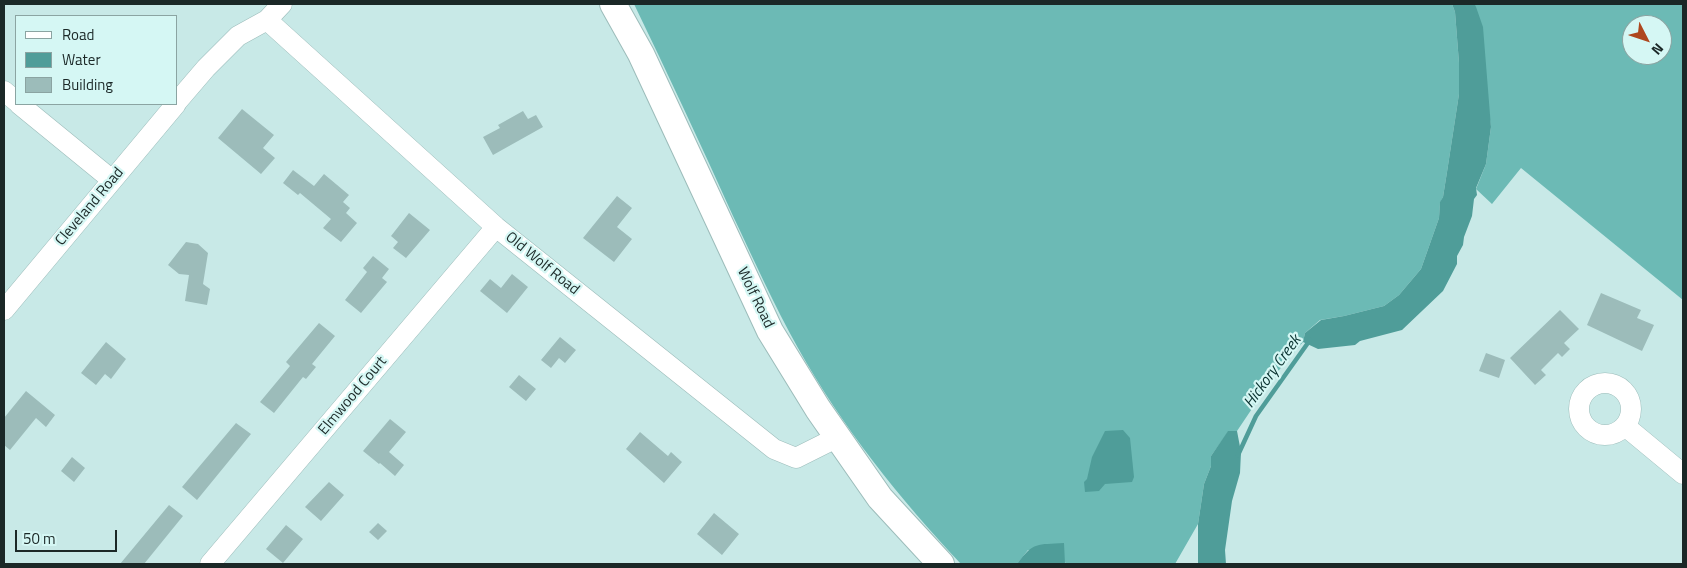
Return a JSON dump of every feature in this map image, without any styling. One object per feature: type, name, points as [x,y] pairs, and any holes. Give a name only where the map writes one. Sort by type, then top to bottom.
[{"type":"main road","name":"Wolf Road","points":[[614,4],[641,54],[770,331],[818,409],[880,498],[941,564]]},
{"type":"street","name":"Cleveland Road","points":[[178,102],[206,68],[238,36],[267,20],[282,4]]},
{"type":"street","name":"Old Wolf Road","points":[[267,20],[496,227],[774,449],[796,458],[838,437]]},
{"type":"street","points":[[4,91],[15,100]]},
{"type":"street","points":[[21,105],[112,180]]},
{"type":"street","name":"Cleveland Road","points":[[4,310],[175,105]]},
{"type":"street","name":"Elmwood Court","points":[[210,564],[496,227]]},
{"type":"street","points":[[1625,426],[1683,474]]},
{"type":"shaded area","points":[[634,4],[1452,4],[1455,12],[1459,63],[1459,94],[1439,218],[1421,269],[1399,295],[1384,306],[1320,320],[1305,333],[1303,342],[1274,376],[1237,431],[1228,432],[1211,456],[1211,466],[1204,484],[1198,524],[1175,564],[1065,564],[1028,550],[1017,564],[961,564],[916,514],[873,461],[833,406],[798,348],[764,282]]},
{"type":"shaded area","points":[[1475,4],[1683,4],[1683,300],[1521,168],[1492,204],[1476,189],[1486,164],[1491,127]]},
{"type":"water","points":[[1452,4],[1475,4],[1483,27],[1491,127],[1486,164],[1476,188],[1477,195],[1474,199],[1472,216],[1463,245],[1457,256],[1457,264],[1443,291],[1402,330],[1360,341],[1355,345],[1318,349],[1303,342],[1305,333],[1321,320],[1384,306],[1399,295],[1421,269],[1439,218],[1440,202],[1443,197],[1459,94],[1459,63],[1455,12]]},
{"type":"water","points":[[1123,430],[1130,438],[1134,477],[1132,482],[1105,484],[1099,491],[1085,492],[1084,482],[1087,479],[1092,457],[1105,431]]},
{"type":"water","points":[[1228,431],[1237,431],[1241,452],[1240,473],[1232,501],[1225,550],[1226,564],[1198,564],[1198,524],[1204,484],[1211,466],[1211,456]]},
{"type":"water","points":[[1064,543],[1065,564],[1017,564],[1032,548],[1042,544]]},
{"type":"building","points":[[242,109],[274,135],[263,148],[275,158],[261,174],[218,138]]},
{"type":"building","points":[[523,111],[528,119],[536,115],[543,127],[493,155],[483,137],[500,128],[498,125]]},
{"type":"building","points":[[293,170],[314,186],[324,174],[349,195],[343,202],[350,208],[346,213],[357,223],[341,242],[323,228],[331,219],[300,193],[298,195],[283,183]]},
{"type":"building","points":[[617,196],[632,208],[617,227],[632,239],[614,262],[583,238]]},
{"type":"building","points":[[409,213],[430,230],[406,258],[393,248],[398,242],[391,236]]},
{"type":"building","points":[[186,242],[198,244],[208,253],[203,284],[210,289],[207,305],[185,301],[189,275],[179,274],[168,265]]},
{"type":"building","points":[[373,256],[389,269],[382,278],[387,282],[361,313],[345,300],[367,272],[363,268]]},
{"type":"building","points":[[512,274],[528,287],[507,313],[480,291],[490,279],[501,288]]},
{"type":"building","points":[[1601,293],[1641,310],[1637,318],[1654,325],[1642,351],[1587,325]]},
{"type":"building","points":[[1560,310],[1579,329],[1564,343],[1570,349],[1562,357],[1558,353],[1541,370],[1546,375],[1535,385],[1510,358]]},
{"type":"building","points":[[319,323],[335,336],[312,364],[316,367],[306,379],[303,377],[274,413],[260,402],[290,366],[286,362]]},
{"type":"building","points":[[560,337],[576,350],[565,363],[559,358],[551,368],[541,360]]},
{"type":"building","points":[[106,342],[126,359],[111,379],[105,374],[96,385],[81,373]]},
{"type":"building","points":[[1486,353],[1505,360],[1499,378],[1479,371]]},
{"type":"building","points":[[519,375],[536,389],[526,401],[509,387]]},
{"type":"building","points":[[26,391],[55,415],[46,427],[36,418],[10,450],[4,445],[4,418]]},
{"type":"building","points":[[390,419],[406,432],[389,452],[404,465],[395,476],[363,451]]},
{"type":"building","points":[[236,423],[251,434],[197,500],[182,487]]},
{"type":"building","points":[[640,432],[668,456],[671,452],[682,462],[664,483],[626,449]]},
{"type":"building","points":[[72,457],[85,468],[74,482],[61,471]]},
{"type":"building","points":[[329,482],[344,495],[321,521],[305,507]]},
{"type":"building","points":[[169,505],[183,516],[144,564],[120,564]]},
{"type":"building","points":[[714,513],[739,534],[722,555],[697,534]]},
{"type":"building","points":[[378,523],[387,531],[378,540],[369,532]]},
{"type":"building","points":[[286,525],[303,539],[283,563],[266,549]]},
{"type":"waterway","name":"Hickory Creek","points":[[1238,455],[1256,416],[1310,340]]}]
